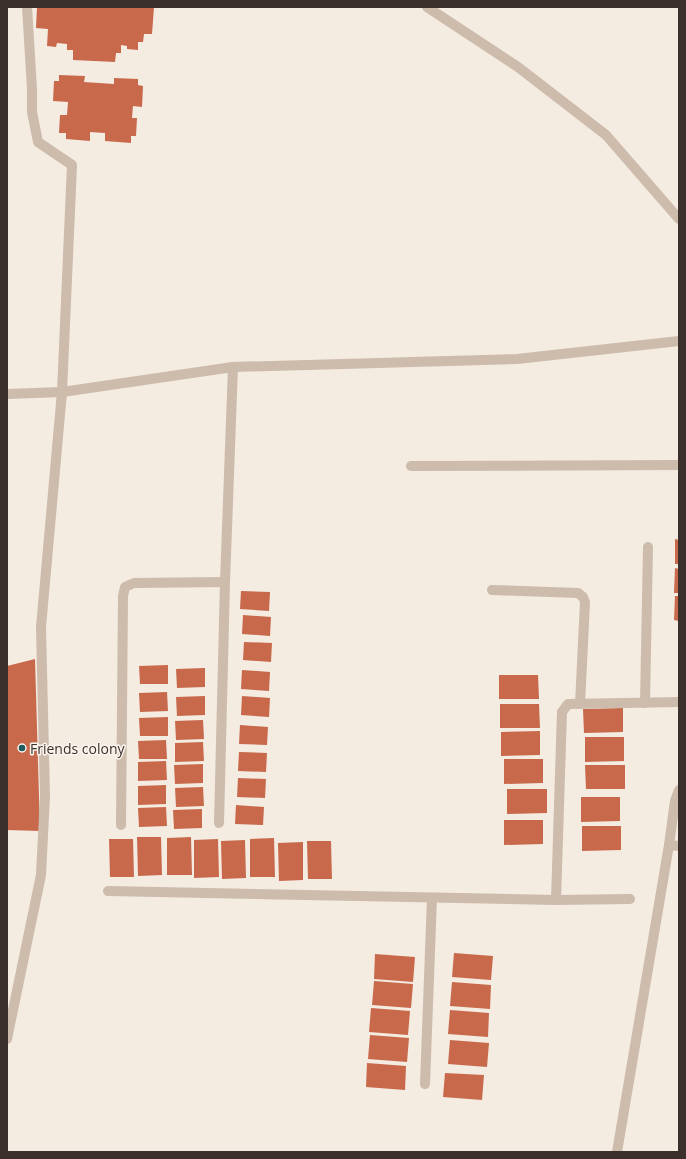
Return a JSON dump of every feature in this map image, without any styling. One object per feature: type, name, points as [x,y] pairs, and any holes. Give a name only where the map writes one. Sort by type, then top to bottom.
[{"type":"street","points":[[7,1039],[42,875],[45,796],[41,628],[62,392],[72,165],[38,142],[32,112],[27,7]]},
{"type":"street","points":[[427,7],[518,68],[606,135],[679,219]]},
{"type":"street","points":[[7,394],[62,392],[233,367],[517,359],[679,341]]},
{"type":"street","points":[[219,823],[225,582],[233,367]]},
{"type":"street","points":[[411,466],[679,465]]},
{"type":"street","points":[[645,703],[648,547]]},
{"type":"street","points":[[121,825],[123,596],[125,587],[134,583],[225,582]]},
{"type":"street","points":[[492,590],[578,593],[584,597],[580,704]]},
{"type":"street","points":[[556,900],[562,712],[568,704],[679,702]]},
{"type":"street","points":[[617,1152],[674,846],[675,800],[679,790]]},
{"type":"street","points":[[108,891],[556,900],[630,899]]},
{"type":"street","points":[[424,1084],[432,898]]},
{"type":"building","points":[[37,7],[154,7],[152,34],[144,34],[143,42],[138,42],[138,50],[127,49],[127,46],[121,45],[121,53],[116,53],[115,62],[73,60],[73,50],[67,50],[67,44],[57,43],[56,47],[47,46],[48,29],[36,28]]},
{"type":"building","points":[[59,75],[85,76],[84,82],[114,84],[114,78],[138,79],[138,85],[143,86],[142,107],[133,106],[132,118],[137,118],[136,136],[131,136],[131,143],[105,141],[105,133],[90,132],[90,141],[66,139],[66,133],[59,133],[60,115],[67,115],[68,102],[53,101],[54,81],[59,81]]},
{"type":"building","points":[[675,539],[679,540],[679,564],[675,564]]},
{"type":"building","points":[[675,568],[679,569],[679,593],[674,593]]},
{"type":"building","points":[[241,591],[270,592],[269,611],[240,609]]},
{"type":"building","points":[[675,596],[679,596],[679,621],[674,620]]},
{"type":"building","points":[[243,615],[271,617],[270,636],[242,634]]},
{"type":"building","points":[[244,642],[272,643],[271,662],[243,660]]},
{"type":"building","name":"Friends colony","points":[[35,659],[40,831],[7,830],[7,666]]},
{"type":"building","points":[[168,665],[168,684],[140,684],[139,666]]},
{"type":"building","points":[[205,668],[205,687],[177,688],[176,669]]},
{"type":"building","points":[[242,670],[270,672],[269,691],[241,689]]},
{"type":"building","points":[[499,675],[538,675],[539,699],[499,699]]},
{"type":"building","points":[[167,692],[168,711],[140,712],[139,693]]},
{"type":"building","points":[[205,696],[205,715],[177,716],[176,697]]},
{"type":"building","points":[[242,696],[270,698],[269,717],[241,715]]},
{"type":"building","points":[[500,704],[539,704],[540,728],[500,728]]},
{"type":"building","points":[[623,708],[623,732],[584,733],[583,709]]},
{"type":"building","points":[[168,717],[168,736],[140,736],[139,718]]},
{"type":"building","points":[[203,720],[204,739],[176,740],[175,721]]},
{"type":"building","points":[[240,725],[268,727],[267,745],[239,744]]},
{"type":"building","points":[[540,731],[540,755],[501,756],[501,732]]},
{"type":"building","points":[[585,737],[624,737],[624,761],[585,762]]},
{"type":"building","points":[[166,740],[167,759],[139,759],[138,741]]},
{"type":"building","points":[[203,742],[204,761],[175,762],[175,743]]},
{"type":"building","points":[[239,752],[267,753],[266,772],[238,771]]},
{"type":"building","points":[[504,759],[543,759],[543,783],[504,784]]},
{"type":"building","points":[[166,761],[167,780],[138,781],[138,762]]},
{"type":"building","points":[[203,764],[203,783],[175,784],[174,765]]},
{"type":"building","points":[[585,765],[625,765],[625,789],[586,789]]},
{"type":"building","points":[[238,778],[266,779],[265,798],[237,797]]},
{"type":"building","points":[[166,785],[166,804],[138,805],[138,786]]},
{"type":"building","points":[[203,787],[204,806],[176,807],[175,788]]},
{"type":"building","points":[[507,789],[547,789],[547,813],[507,814]]},
{"type":"building","points":[[581,797],[620,797],[620,821],[581,822]]},
{"type":"building","points":[[236,805],[264,807],[263,825],[235,824]]},
{"type":"building","points":[[166,807],[167,826],[139,827],[138,808]]},
{"type":"building","points":[[202,809],[202,828],[174,829],[173,810]]},
{"type":"building","points":[[504,820],[543,820],[543,844],[504,845]]},
{"type":"building","points":[[582,826],[621,826],[621,850],[582,851]]},
{"type":"building","points":[[137,837],[161,837],[162,875],[138,876]]},
{"type":"building","points":[[191,837],[192,875],[167,875],[167,838]]},
{"type":"building","points":[[274,838],[275,877],[250,877],[250,839]]},
{"type":"building","points":[[109,839],[133,839],[134,877],[110,877]]},
{"type":"building","points":[[218,839],[219,877],[194,878],[194,840]]},
{"type":"building","points":[[245,840],[246,878],[222,879],[221,841]]},
{"type":"building","points":[[307,841],[331,841],[332,879],[308,879]]},
{"type":"building","points":[[303,842],[303,880],[279,881],[278,843]]},
{"type":"building","points":[[454,953],[493,956],[491,980],[452,977]]},
{"type":"building","points":[[375,954],[415,957],[413,982],[374,979]]},
{"type":"building","points":[[374,981],[413,984],[411,1008],[372,1005]]},
{"type":"building","points":[[452,982],[491,985],[490,1009],[450,1006]]},
{"type":"building","points":[[371,1008],[410,1011],[408,1035],[369,1032]]},
{"type":"building","points":[[450,1010],[489,1013],[488,1037],[448,1034]]},
{"type":"building","points":[[370,1035],[409,1038],[407,1062],[368,1059]]},
{"type":"building","points":[[450,1040],[489,1043],[487,1067],[448,1064]]},
{"type":"building","points":[[367,1063],[406,1066],[405,1090],[366,1087]]},
{"type":"building","points":[[445,1073],[484,1075],[482,1100],[443,1097]]},
{"type":"place","name":"Friends colony","points":[[22,748]]}]
